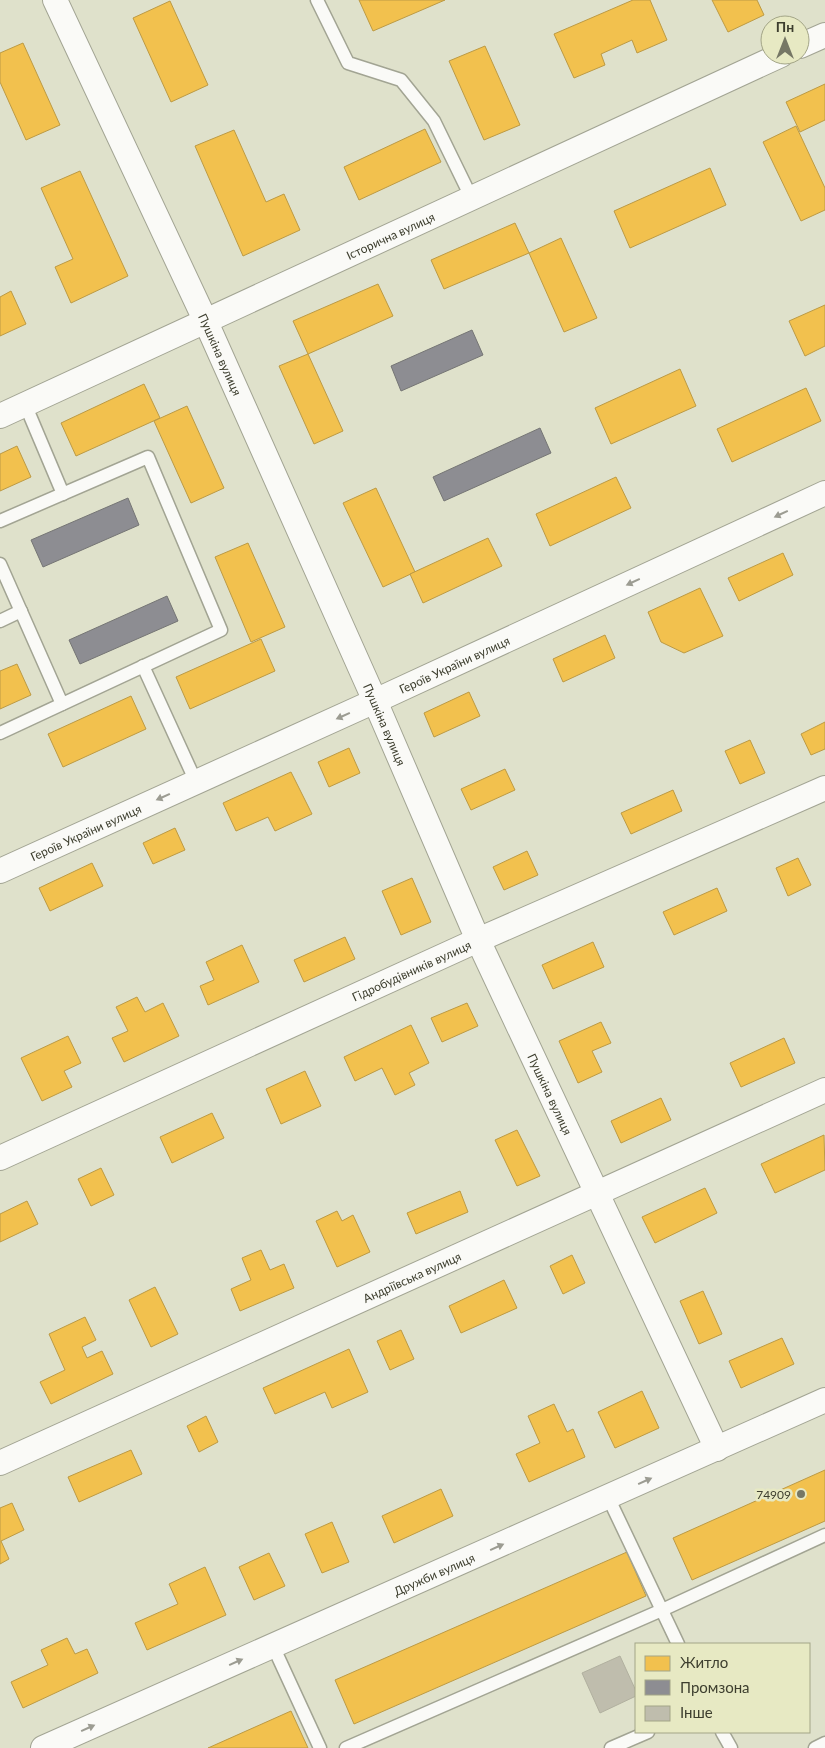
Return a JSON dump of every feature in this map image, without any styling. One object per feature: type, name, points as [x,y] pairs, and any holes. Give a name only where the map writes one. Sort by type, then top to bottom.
[{"type":"street","name":"Пушкіна вулиця","points":[[57,0],[206,322],[376,701],[478,940],[717,1449]]},
{"type":"street","points":[[810,42],[825,35]]},
{"type":"street","name":"Історична вулиця","points":[[0,416],[760,65]]},
{"type":"street","name":"Героїв України вулиця","points":[[0,871],[376,701],[825,493]]},
{"type":"street","name":"Гідробудівників вулиця","points":[[0,1158],[478,940],[825,788]]},
{"type":"street","name":"Андріївська вулиця","points":[[0,1463],[825,1090]]},
{"type":"street","name":"Дружби вулиця","points":[[43,1748],[825,1400]]},
{"type":"lane","points":[[317,0],[348,63],[401,80],[434,121],[472,199]]},
{"type":"lane","points":[[25,404],[63,494]]},
{"type":"lane","points":[[0,521],[148,457],[221,630],[0,733]]},
{"type":"lane","points":[[0,564],[62,704]]},
{"type":"lane","points":[[0,620],[21,611]]},
{"type":"lane","points":[[143,666],[196,782]]},
{"type":"lane","points":[[608,1498],[678,1643]]},
{"type":"lane","points":[[346,1748],[374,1742],[825,1535]]},
{"type":"lane","points":[[273,1646],[320,1748]]},
{"type":"lane","points":[[611,1748],[646,1733]]},
{"type":"lane","points":[[723,1733],[731,1748]]},
{"type":"lane","points":[[815,1748],[825,1743]]},
{"type":"building: Житло","points":[[359,0],[445,0],[373,31]]},
{"type":"building: Житло","points":[[633,0],[650,0],[667,40],[637,53],[632,40],[601,54],[605,65],[574,78],[554,34]]},
{"type":"building: Житло","points":[[712,0],[757,0],[764,15],[760,15],[760,17],[728,32]]},
{"type":"building: Житло","points":[[170,1],[208,85],[171,102],[133,18]]},
{"type":"building: Житло","points":[[23,43],[60,125],[26,140],[0,82],[0,53]]},
{"type":"building: Житло","points":[[485,46],[520,125],[484,140],[449,61]]},
{"type":"building: Житло","points":[[825,84],[825,120],[800,132],[786,102]]},
{"type":"building: Житло","points":[[796,126],[825,188],[825,210],[801,221],[763,142]]},
{"type":"building: Житло","points":[[425,129],[441,162],[359,200],[344,167]]},
{"type":"building: Житло","points":[[234,130],[266,202],[284,194],[300,230],[243,256],[195,146]]},
{"type":"building: Житло","points":[[710,168],[726,205],[630,248],[614,211]]},
{"type":"building: Житло","points":[[80,171],[128,276],[71,303],[55,267],[73,259],[41,188]]},
{"type":"building: Житло","points":[[515,223],[529,253],[444,289],[431,260]]},
{"type":"building: Житло","points":[[561,238],[597,318],[564,332],[529,253]]},
{"type":"building: Житло","points":[[378,284],[393,316],[308,354],[293,321]]},
{"type":"building: Житло","points":[[11,291],[26,324],[0,336],[0,297]]},
{"type":"building: Житло","points":[[825,305],[825,346],[805,356],[789,321]]},
{"type":"building: Житло","points":[[308,354],[343,431],[314,444],[279,366]]},
{"type":"building: Житло","points":[[680,369],[696,406],[611,444],[595,408]]},
{"type":"building: Житло","points":[[144,384],[160,418],[76,456],[61,423]]},
{"type":"building: Житло","points":[[806,388],[821,421],[732,462],[717,429]]},
{"type":"building: Житло","points":[[187,406],[224,488],[191,503],[154,421]]},
{"type":"building: Житло","points":[[17,446],[31,477],[0,491],[0,454]]},
{"type":"building: Житло","points":[[616,477],[631,508],[550,546],[536,514]]},
{"type":"building: Житло","points":[[376,488],[415,572],[383,587],[343,503]]},
{"type":"building: Житло","points":[[488,538],[502,566],[423,603],[410,574]]},
{"type":"building: Житло","points":[[248,543],[285,627],[251,642],[215,557]]},
{"type":"building: Житло","points":[[783,553],[793,575],[739,601],[728,578]]},
{"type":"building: Житло","points":[[700,588],[723,636],[684,653],[661,642],[648,612]]},
{"type":"building: Житло","points":[[605,635],[615,658],[563,682],[553,659]]},
{"type":"building: Житло","points":[[261,639],[275,671],[190,709],[176,677]]},
{"type":"building: Житло","points":[[17,664],[31,695],[0,709],[0,671]]},
{"type":"building: Житло","points":[[469,692],[480,716],[434,737],[424,713]]},
{"type":"building: Житло","points":[[131,696],[146,729],[63,767],[48,734]]},
{"type":"building: Житло","points":[[825,722],[825,749],[811,755],[801,734]]},
{"type":"building: Житло","points":[[750,740],[765,773],[740,784],[725,751]]},
{"type":"building: Житло","points":[[349,748],[360,773],[329,787],[318,762]]},
{"type":"building: Житло","points":[[505,769],[515,790],[471,810],[461,789]]},
{"type":"building: Житло","points":[[291,772],[312,814],[275,831],[268,817],[236,831],[223,803]]},
{"type":"building: Житло","points":[[673,790],[682,811],[631,834],[621,813]]},
{"type":"building: Житло","points":[[175,828],[185,850],[153,864],[143,843]]},
{"type":"building: Житло","points":[[527,851],[538,875],[504,890],[493,867]]},
{"type":"building: Житло","points":[[798,858],[811,885],[788,896],[776,868]]},
{"type":"building: Житло","points":[[92,863],[103,886],[50,911],[39,888]]},
{"type":"building: Житло","points":[[412,878],[431,922],[401,935],[382,891]]},
{"type":"building: Житло","points":[[717,888],[727,911],[674,935],[663,912]]},
{"type":"building: Житло","points":[[345,937],[355,959],[304,982],[294,960]]},
{"type":"building: Житло","points":[[593,942],[604,967],[553,989],[542,965]]},
{"type":"building: Житло","points":[[242,945],[259,982],[208,1005],[200,986],[214,980],[206,962]]},
{"type":"building: Житло","points":[[137,997],[145,1012],[163,1003],[179,1036],[124,1062],[112,1038],[128,1031],[116,1007]]},
{"type":"building: Житло","points":[[467,1003],[478,1026],[442,1042],[431,1018]]},
{"type":"building: Житло","points":[[601,1022],[611,1043],[592,1051],[602,1072],[578,1083],[559,1041]]},
{"type":"building: Житло","points":[[411,1025],[429,1063],[409,1073],[415,1085],[395,1095],[382,1068],[355,1081],[344,1057]]},
{"type":"building: Житло","points":[[68,1036],[81,1063],[64,1071],[72,1087],[42,1101],[21,1058]]},
{"type":"building: Житло","points":[[784,1038],[795,1063],[741,1087],[730,1063]]},
{"type":"building: Житло","points":[[305,1071],[321,1106],[281,1124],[266,1089]]},
{"type":"building: Житло","points":[[661,1098],[671,1120],[621,1143],[611,1121]]},
{"type":"building: Житло","points":[[212,1113],[224,1138],[172,1163],[160,1137]]},
{"type":"building: Житло","points":[[517,1130],[540,1176],[517,1186],[495,1140]]},
{"type":"building: Житло","points":[[824,1135],[825,1170],[775,1193],[761,1164]]},
{"type":"building: Житло","points":[[101,1168],[114,1195],[91,1206],[78,1179]]},
{"type":"building: Житло","points":[[705,1188],[717,1213],[655,1243],[642,1217]]},
{"type":"building: Житло","points":[[460,1191],[468,1212],[416,1234],[407,1213]]},
{"type":"building: Житло","points":[[27,1201],[38,1224],[0,1242],[0,1214]]},
{"type":"building: Житло","points":[[337,1211],[342,1221],[353,1215],[370,1252],[337,1267],[316,1221]]},
{"type":"building: Житло","points":[[261,1250],[270,1270],[284,1264],[294,1288],[240,1311],[231,1289],[251,1280],[242,1258]]},
{"type":"building: Житло","points":[[572,1255],[585,1283],[563,1294],[550,1266]]},
{"type":"building: Житло","points":[[504,1280],[517,1308],[461,1333],[449,1306]]},
{"type":"building: Житло","points":[[155,1287],[178,1334],[151,1347],[129,1300]]},
{"type":"building: Житло","points":[[703,1291],[722,1334],[699,1344],[680,1301]]},
{"type":"building: Житло","points":[[85,1317],[96,1340],[82,1347],[87,1358],[102,1351],[113,1374],[51,1404],[40,1382],[65,1370],[49,1334]]},
{"type":"building: Житло","points":[[401,1330],[414,1359],[390,1370],[377,1341]]},
{"type":"building: Житло","points":[[782,1338],[794,1364],[741,1388],[729,1361]]},
{"type":"building: Житло","points":[[349,1349],[368,1392],[332,1408],[325,1392],[275,1414],[263,1388]]},
{"type":"building: Житло","points":[[642,1391],[659,1428],[615,1448],[598,1412]]},
{"type":"building: Житло","points":[[554,1404],[567,1432],[573,1429],[585,1457],[529,1482],[516,1454],[540,1443],[528,1416]]},
{"type":"building: Житло","points":[[206,1416],[218,1442],[199,1452],[187,1426]]},
{"type":"building: Житло","points":[[131,1450],[142,1474],[79,1502],[68,1477]]},
{"type":"building: Житло","points":[[825,1470],[825,1521],[692,1580],[673,1538]]},
{"type":"building: Житло","points":[[441,1489],[453,1516],[394,1543],[382,1516]]},
{"type":"building: Житло","points":[[12,1503],[24,1530],[1,1541],[9,1559],[0,1564],[0,1508]]},
{"type":"building: Житло","points":[[332,1522],[349,1562],[322,1573],[305,1534]]},
{"type":"building: Житло","points":[[627,1552],[646,1596],[354,1724],[335,1680]]},
{"type":"building: Житло","points":[[269,1553],[285,1586],[254,1600],[239,1567]]},
{"type":"building: Житло","points":[[205,1567],[226,1615],[147,1650],[135,1623],[178,1604],[169,1584]]},
{"type":"building: Житло","points":[[67,1638],[75,1654],[87,1649],[98,1673],[23,1708],[11,1682],[48,1665],[41,1650]]},
{"type":"building: Житло","points":[[291,1711],[308,1748],[208,1748]]},
{"type":"building: Промзона","points":[[472,330],[483,355],[401,391],[391,366]]},
{"type":"building: Промзона","points":[[540,428],[551,453],[444,501],[433,477]]},
{"type":"building: Промзона","points":[[128,498],[139,525],[43,567],[31,540]]},
{"type":"building: Промзона","points":[[167,596],[178,621],[80,664],[69,640]]},
{"type":"building: Інше","points":[[620,1656],[635,1689],[635,1696],[600,1713],[582,1673]]},
{"type":"place","name":"74909","points":[[801,1494]]}]
